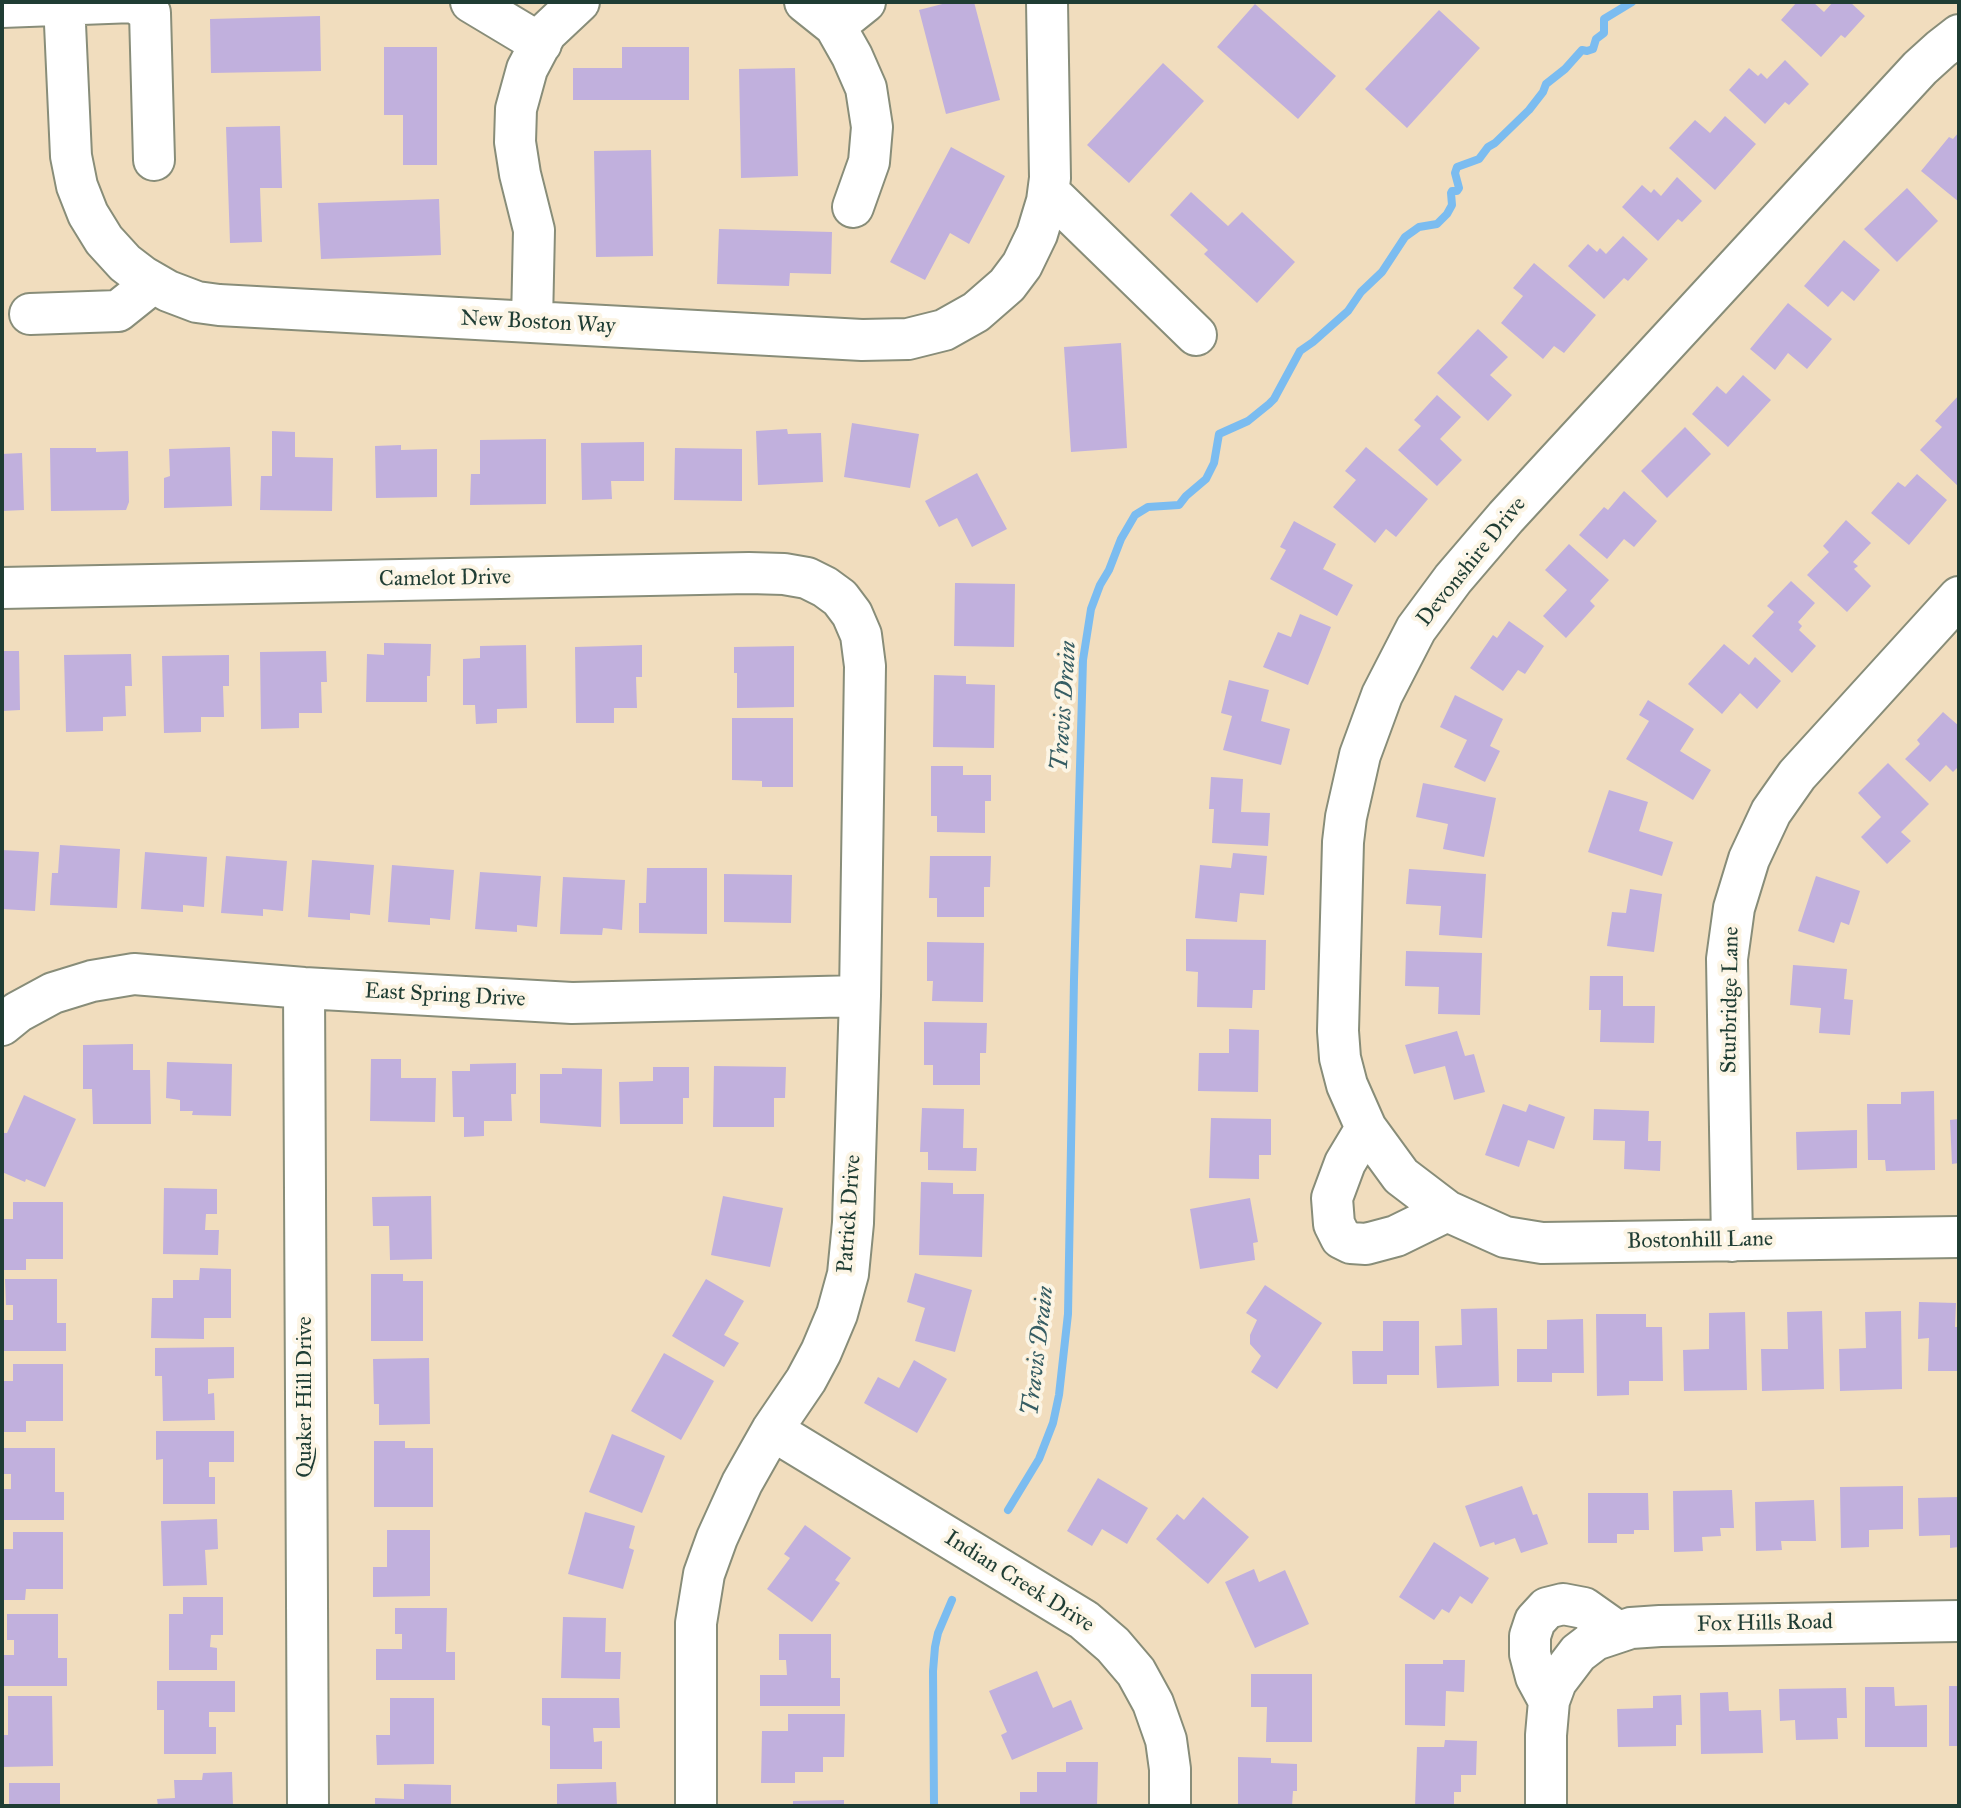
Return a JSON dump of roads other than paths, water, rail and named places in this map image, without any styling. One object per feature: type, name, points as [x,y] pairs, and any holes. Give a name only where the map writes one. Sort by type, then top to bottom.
[{"type":"street","points":[[2,7],[134,2],[150,13],[154,160]]},
{"type":"street","points":[[471,2],[541,44]]},
{"type":"street","points":[[532,322],[534,230],[515,142],[516,109],[527,69],[546,33],[579,2]]},
{"type":"street","name":"New Boston Way","points":[[139,273],[168,291],[197,302],[219,305],[862,340],[908,339],[944,330],[976,312],[1007,285],[1022,265],[1037,234],[1050,178],[1047,2]]},
{"type":"street","points":[[30,314],[118,311],[139,273],[104,240],[88,214],[77,186],[71,156],[64,4]]},
{"type":"street","points":[[835,10],[866,88],[872,127],[869,162],[853,207]]},
{"type":"street","name":"Devonshire Drive","points":[[1401,1176],[1366,1128],[1347,1085],[1340,1058],[1338,1031],[1346,817],[1360,755],[1398,662],[1416,629],[1453,579],[1506,517],[1920,68],[1959,35]]},
{"type":"street","points":[[1049,192],[1196,335]]},
{"type":"street","name":"Camelot Drive","points":[[2,588],[784,574],[807,578],[840,598],[852,614],[861,635]]},
{"type":"street","name":"Sturbridge Lane","points":[[1732,1241],[1727,959],[1734,908],[1749,859],[1771,812],[1797,775],[1959,597]]},
{"type":"street","name":"Patrick Drive","points":[[696,1806],[696,1623],[704,1574],[742,1483],[821,1352],[837,1314],[848,1274],[853,1223],[860,996],[865,666],[861,635]]},
{"type":"street","name":"East Spring Drive","points":[[2,1025],[18,1012],[53,993],[92,981],[134,974],[304,988],[572,1003],[860,996]]},
{"type":"street","points":[[2,982],[35,1003]]},
{"type":"street","name":"Quaker Hill Drive","points":[[304,988],[308,1806]]},
{"type":"street","points":[[1366,1128],[1345,1163],[1332,1198],[1334,1224],[1341,1238],[1351,1243],[1366,1244],[1396,1236],[1447,1211]]},
{"type":"street","name":"Bostonhill Lane","points":[[1401,1176],[1447,1211],[1505,1237],[1542,1243],[1959,1237]]},
{"type":"street","name":"Indian Creek Drive","points":[[772,1430],[1084,1620],[1113,1645],[1136,1672],[1162,1728],[1170,1769],[1170,1806]]},
{"type":"street","points":[[1546,1806],[1549,1701],[1536,1677],[1530,1654],[1530,1636],[1535,1621],[1547,1608],[1563,1604],[1584,1608],[1618,1632]]},
{"type":"street","name":"Fox Hills Road","points":[[1549,1701],[1556,1682],[1578,1653],[1595,1640],[1631,1628],[1959,1621]]},
{"type":"waterway","name":"Travis Drain","points":[[1008,1510],[1039,1459],[1053,1423],[1068,1314],[1083,660],[1091,609],[1100,585],[1135,515],[1148,507],[1179,505],[1206,479],[1214,463],[1219,434],[1248,421],[1269,404],[1300,351],[1348,311],[1361,292],[1382,272],[1405,237],[1419,227],[1437,224],[1447,214],[1452,205],[1451,193],[1459,188],[1455,173],[1457,167],[1479,159],[1529,110],[1546,84],[1582,50],[1593,49],[1596,39],[1604,33],[1604,19],[1632,2]]},
{"type":"waterway","name":"Travis Drain","points":[[934,1806],[935,1647],[952,1600]]}]
